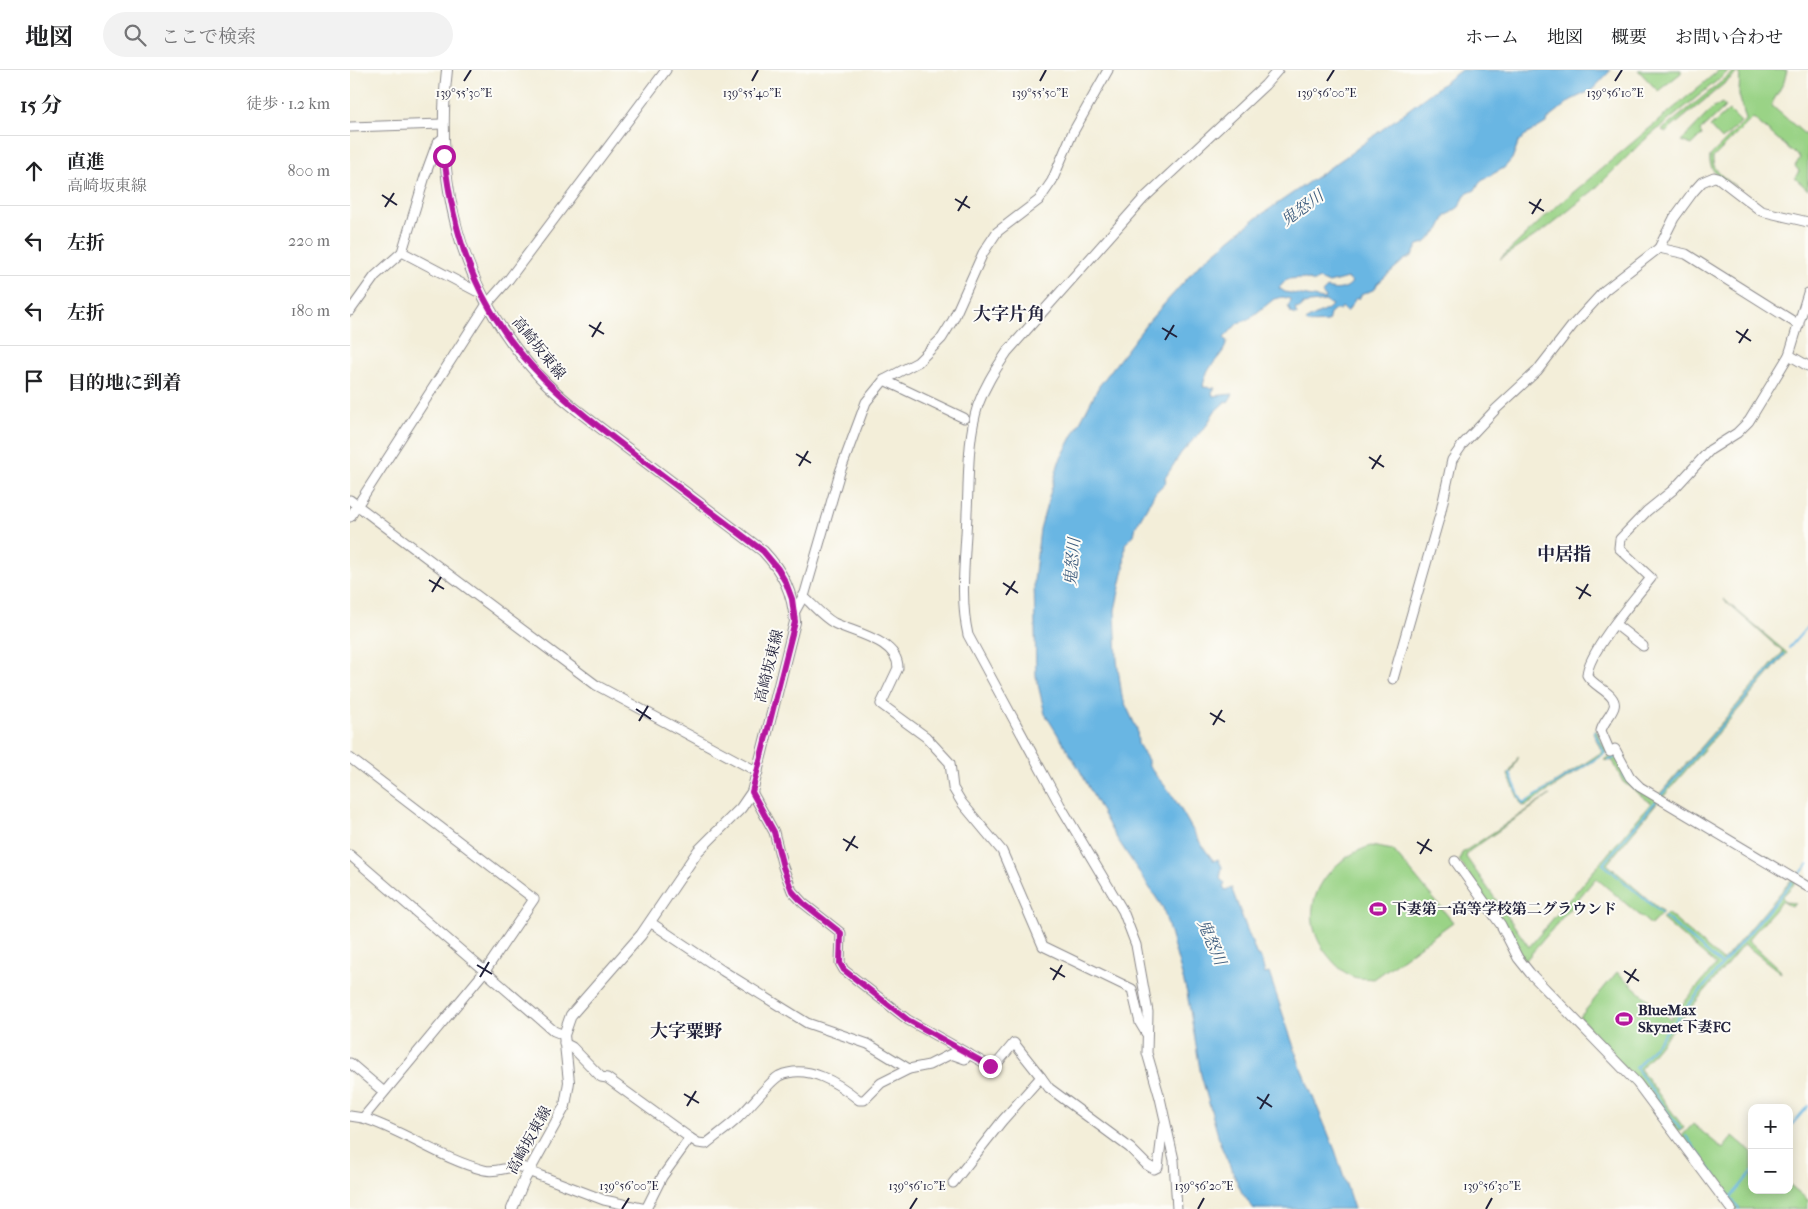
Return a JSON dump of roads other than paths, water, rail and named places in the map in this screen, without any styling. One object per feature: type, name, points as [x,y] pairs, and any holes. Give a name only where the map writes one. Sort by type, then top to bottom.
[{"type":"main road","name":"高崎坂東線","points":[[447,70],[442,124],[452,210],[466,258],[487,304],[521,354],[555,391],[763,551],[783,575],[794,613],[793,637],[752,792],[741,808],[698,852],[650,922],[617,964],[576,1008],[568,1020],[564,1039],[569,1082],[566,1102],[559,1120],[529,1170],[512,1209]]},
{"type":"street","points":[[350,517],[487,304],[509,279],[666,70]]},
{"type":"street","points":[[794,613],[804,597],[822,540],[840,472],[860,415],[875,388],[884,380],[918,362],[942,338],[983,253],[997,232],[1039,200],[1052,181],[1072,134],[1108,70]]},
{"type":"street","points":[[1177,1209],[1174,1160],[1147,1053],[1148,1012],[1136,945],[1123,911],[1056,797],[968,635],[964,618],[964,572],[971,444],[981,398],[989,379],[1007,352],[1143,199],[1265,85],[1278,70]]},
{"type":"street","points":[[350,127],[442,124]]},
{"type":"street","points":[[350,311],[375,276],[402,252],[437,143],[443,138]]},
{"type":"street","points":[[1393,679],[1440,515],[1452,460],[1463,444],[1496,409],[1537,371],[1572,326],[1605,290],[1659,248],[1674,218],[1702,182],[1714,177],[1761,211],[1808,222]]},
{"type":"street","points":[[1659,248],[1686,254],[1799,325]]},
{"type":"street","points":[[402,252],[481,292]]},
{"type":"street","points":[[1808,293],[1789,355],[1762,402],[1742,427],[1710,450],[1673,490],[1647,511],[1620,540],[1619,548],[1651,578],[1615,624],[1587,671],[1589,678],[1614,702],[1601,731],[1610,752],[1615,749],[1630,778],[1640,787],[1808,887]]},
{"type":"street","points":[[1789,355],[1808,366]]},
{"type":"street","points":[[884,380],[964,418]]},
{"type":"street","points":[[350,500],[596,685],[758,772]]},
{"type":"street","points":[[804,597],[834,623],[872,637],[892,653],[898,663],[898,668],[881,704],[926,737],[950,763],[953,788],[962,803],[1002,851],[1044,946],[1132,990],[1140,1023],[1146,1034]]},
{"type":"street","points":[[1615,624],[1643,646]]},
{"type":"street","points":[[350,758],[534,899],[485,972],[363,1118]]},
{"type":"street","points":[[752,792],[774,832],[783,867],[792,891],[803,903],[841,933],[840,963],[844,970],[908,1020],[990,1066],[999,1061],[1014,1043],[1049,1088],[1130,1148],[1146,1165],[1154,1169],[1158,1167],[1161,1159],[1164,1116]]},
{"type":"street","points":[[350,855],[564,1039],[601,1077],[607,1078],[698,1143],[706,1144],[739,1117],[778,1077],[796,1072],[815,1074],[844,1088],[859,1100],[864,1100],[881,1083],[909,1069],[929,1065],[951,1054],[965,1059],[970,1054]]},
{"type":"street","points":[[1455,861],[1501,925],[1524,966],[1637,1083],[1731,1209]]},
{"type":"street","points":[[650,922],[723,971],[807,1023],[868,1044],[909,1069]]},
{"type":"street","points":[[350,1063],[384,1092]]},
{"type":"street","points":[[953,1183],[1002,1121],[1041,1077]]},
{"type":"street","points":[[350,1116],[363,1118],[390,1128],[456,1160],[486,1170],[515,1165],[611,1202],[647,1209],[657,1185],[690,1138]]},
{"type":"water","name":"鬼怒川","points":[[1461,70],[1611,70],[1592,90],[1571,100],[1550,117],[1546,123],[1524,136],[1518,143],[1512,159],[1504,168],[1489,176],[1479,183],[1475,190],[1466,194],[1459,207],[1446,216],[1439,230],[1425,243],[1418,245],[1412,256],[1404,260],[1377,284],[1375,289],[1361,295],[1359,299],[1356,298],[1347,312],[1342,307],[1340,310],[1335,310],[1330,314],[1328,322],[1308,323],[1306,321],[1308,319],[1332,305],[1325,301],[1303,304],[1301,308],[1295,309],[1297,315],[1291,313],[1288,306],[1291,301],[1290,299],[1283,297],[1274,299],[1249,319],[1238,323],[1224,338],[1227,341],[1225,347],[1211,366],[1203,387],[1215,388],[1212,392],[1213,396],[1233,394],[1228,402],[1226,401],[1214,412],[1207,425],[1181,453],[1165,478],[1166,482],[1155,493],[1136,526],[1134,535],[1125,544],[1124,569],[1115,610],[1117,660],[1122,697],[1137,729],[1138,744],[1148,760],[1148,765],[1175,799],[1199,841],[1214,861],[1218,859],[1222,867],[1220,879],[1225,883],[1223,888],[1226,890],[1231,887],[1257,956],[1261,958],[1265,974],[1269,973],[1301,1068],[1335,1150],[1354,1209],[1254,1209],[1242,1193],[1221,1146],[1201,1075],[1187,993],[1163,908],[1112,831],[1078,767],[1045,714],[1036,676],[1034,581],[1040,529],[1059,462],[1099,386],[1148,322],[1201,263],[1255,219],[1351,153]],"holes":[[[1302,278],[1315,282],[1319,279],[1329,283],[1347,278],[1352,282],[1347,287],[1341,289],[1327,288],[1322,293],[1326,298],[1324,299],[1285,292],[1279,288],[1287,279]]]},
{"type":"waterway","points":[[1789,648],[1808,626]]},
{"type":"waterway","points":[[1661,795],[1784,654]]},
{"type":"waterway","points":[[1594,732],[1604,752]]},
{"type":"waterway","points":[[1510,774],[1523,804],[1605,753]]},
{"type":"waterway","points":[[1609,760],[1616,757]]},
{"type":"waterway","points":[[1624,775],[1635,788]]},
{"type":"waterway","points":[[1656,801],[1603,864],[1661,913]]},
{"type":"waterway","points":[[1797,878],[1808,864]]},
{"type":"waterway","points":[[1722,965],[1792,882]]},
{"type":"waterway","points":[[1665,917],[1722,965],[1636,1068],[1680,1129]]},
{"type":"waterway","points":[[1793,1123],[1808,1106]]},
{"type":"waterway","points":[[1686,1136],[1739,1209]]},
{"type":"waterway","points":[[1732,1196],[1748,1177]]},
{"type":"place","name":"下妻第一高等学校第二グラウンド","points":[[1378,909]]},
{"type":"place","name":"BlueMax Skynet下妻FC","points":[[1624,1019]]},
{"type":"district","name":"大字片角","points":[[1009,314]]},
{"type":"district","name":"中居指","points":[[1564,554]]},
{"type":"district","name":"大字粟野","points":[[686,1031]]}]
